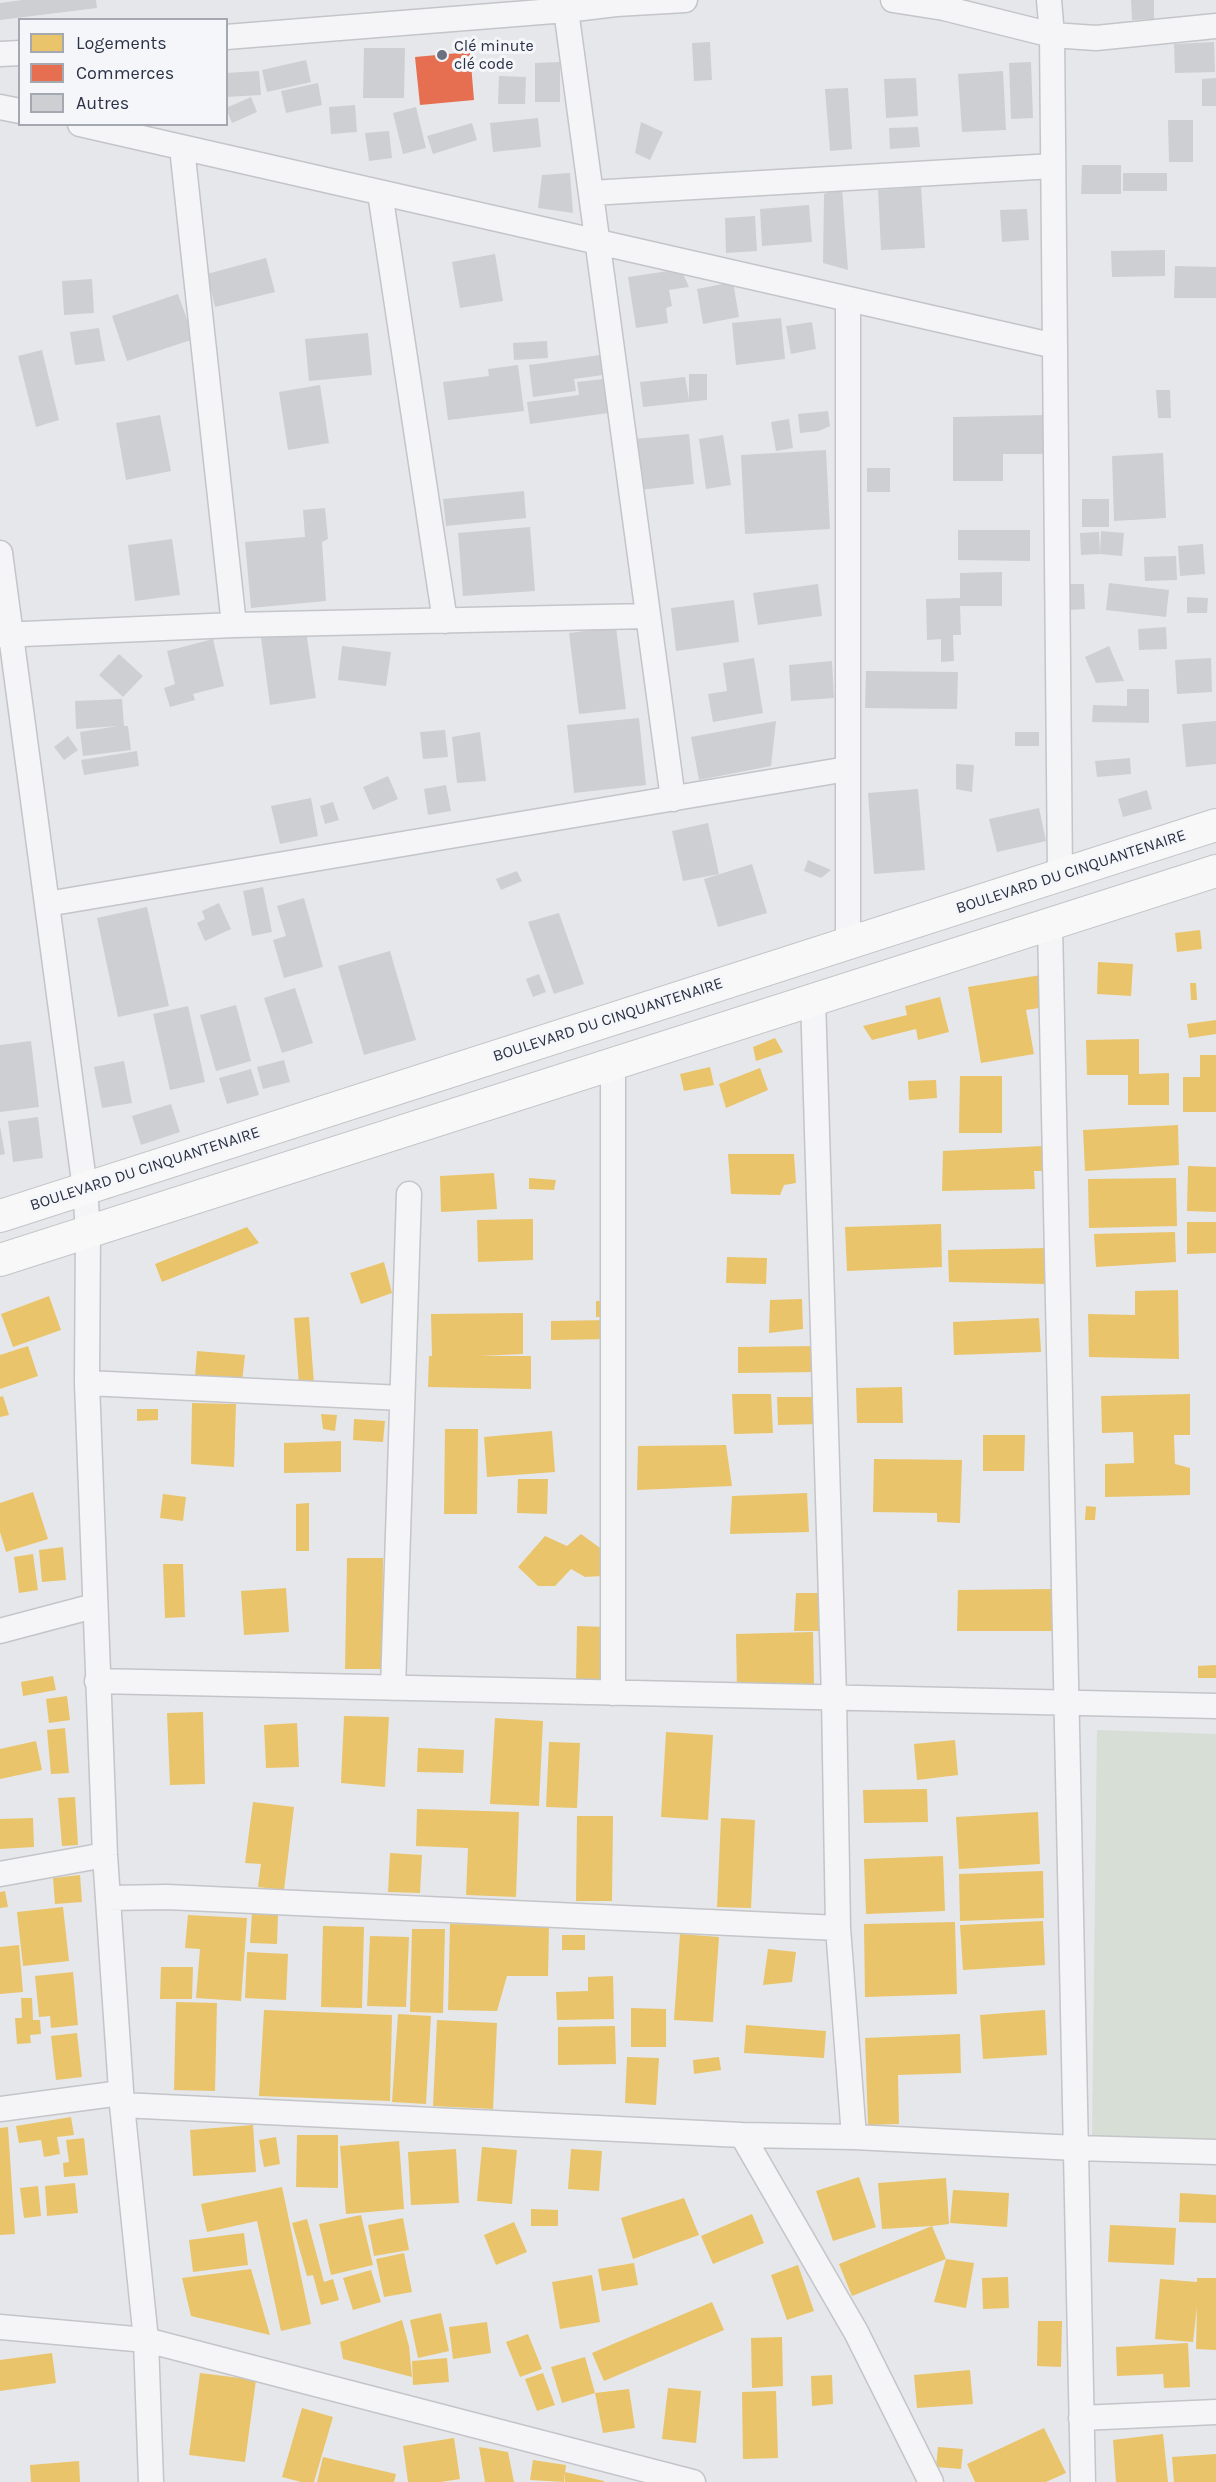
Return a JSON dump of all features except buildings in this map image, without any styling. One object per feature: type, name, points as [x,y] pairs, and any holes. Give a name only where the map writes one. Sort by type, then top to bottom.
[{"type":"main road","name":"BOULEVARD DU CINQUANTENAIRE","points":[[0,1216],[1216,825]]},
{"type":"main road","points":[[0,1260],[813,998],[1216,871]]},
{"type":"street","points":[[228,38],[566,10],[615,2],[686,0]]},
{"type":"street","points":[[894,0],[944,8],[1052,34],[1096,38],[1216,26]]},
{"type":"street","points":[[1049,0],[1052,34],[1060,875]]},
{"type":"street","points":[[566,10],[673,799]]},
{"type":"street","points":[[0,54],[18,52]]},
{"type":"street","points":[[0,106],[18,110]]},
{"type":"street","points":[[88,126],[598,244],[1055,346]]},
{"type":"street","points":[[182,148],[234,625]]},
{"type":"street","points":[[591,193],[1053,166]]},
{"type":"street","points":[[380,193],[445,621]]},
{"type":"street","points":[[848,299],[848,944]]},
{"type":"street","points":[[0,553],[5,633],[47,904],[85,1189],[88,1232],[87,1383],[105,1855],[122,2099],[146,2340],[151,2482]]},
{"type":"street","points":[[5,633],[234,625],[648,616]]},
{"type":"street","points":[[47,904],[848,770]]},
{"type":"street","points":[[1050,925],[1083,2482]]},
{"type":"street","points":[[813,998],[834,1698],[838,1928],[854,2137]]},
{"type":"street","points":[[613,1062],[613,1693]]},
{"type":"street","points":[[393,1688],[409,1194]]},
{"type":"street","points":[[87,1383],[402,1398]]},
{"type":"street","points":[[0,1631],[94,1606]]},
{"type":"street","points":[[97,1681],[1216,1706]]},
{"type":"street","points":[[0,1874],[105,1855]]},
{"type":"street","points":[[109,1898],[167,1897],[838,1928]]},
{"type":"street","points":[[0,2109],[122,2099],[742,2135],[854,2137],[1216,2152]]},
{"type":"street","points":[[742,2135],[856,2332],[931,2482]]},
{"type":"street","points":[[0,2326],[146,2340],[693,2482]]},
{"type":"street","points":[[1081,2418],[1216,2412]]},
{"type":"shaded area","points":[[1097,1730],[1216,1734],[1216,2143],[1092,2140]]},
{"type":"place","name":"Clé minute clé code","points":[[442,55]]}]
